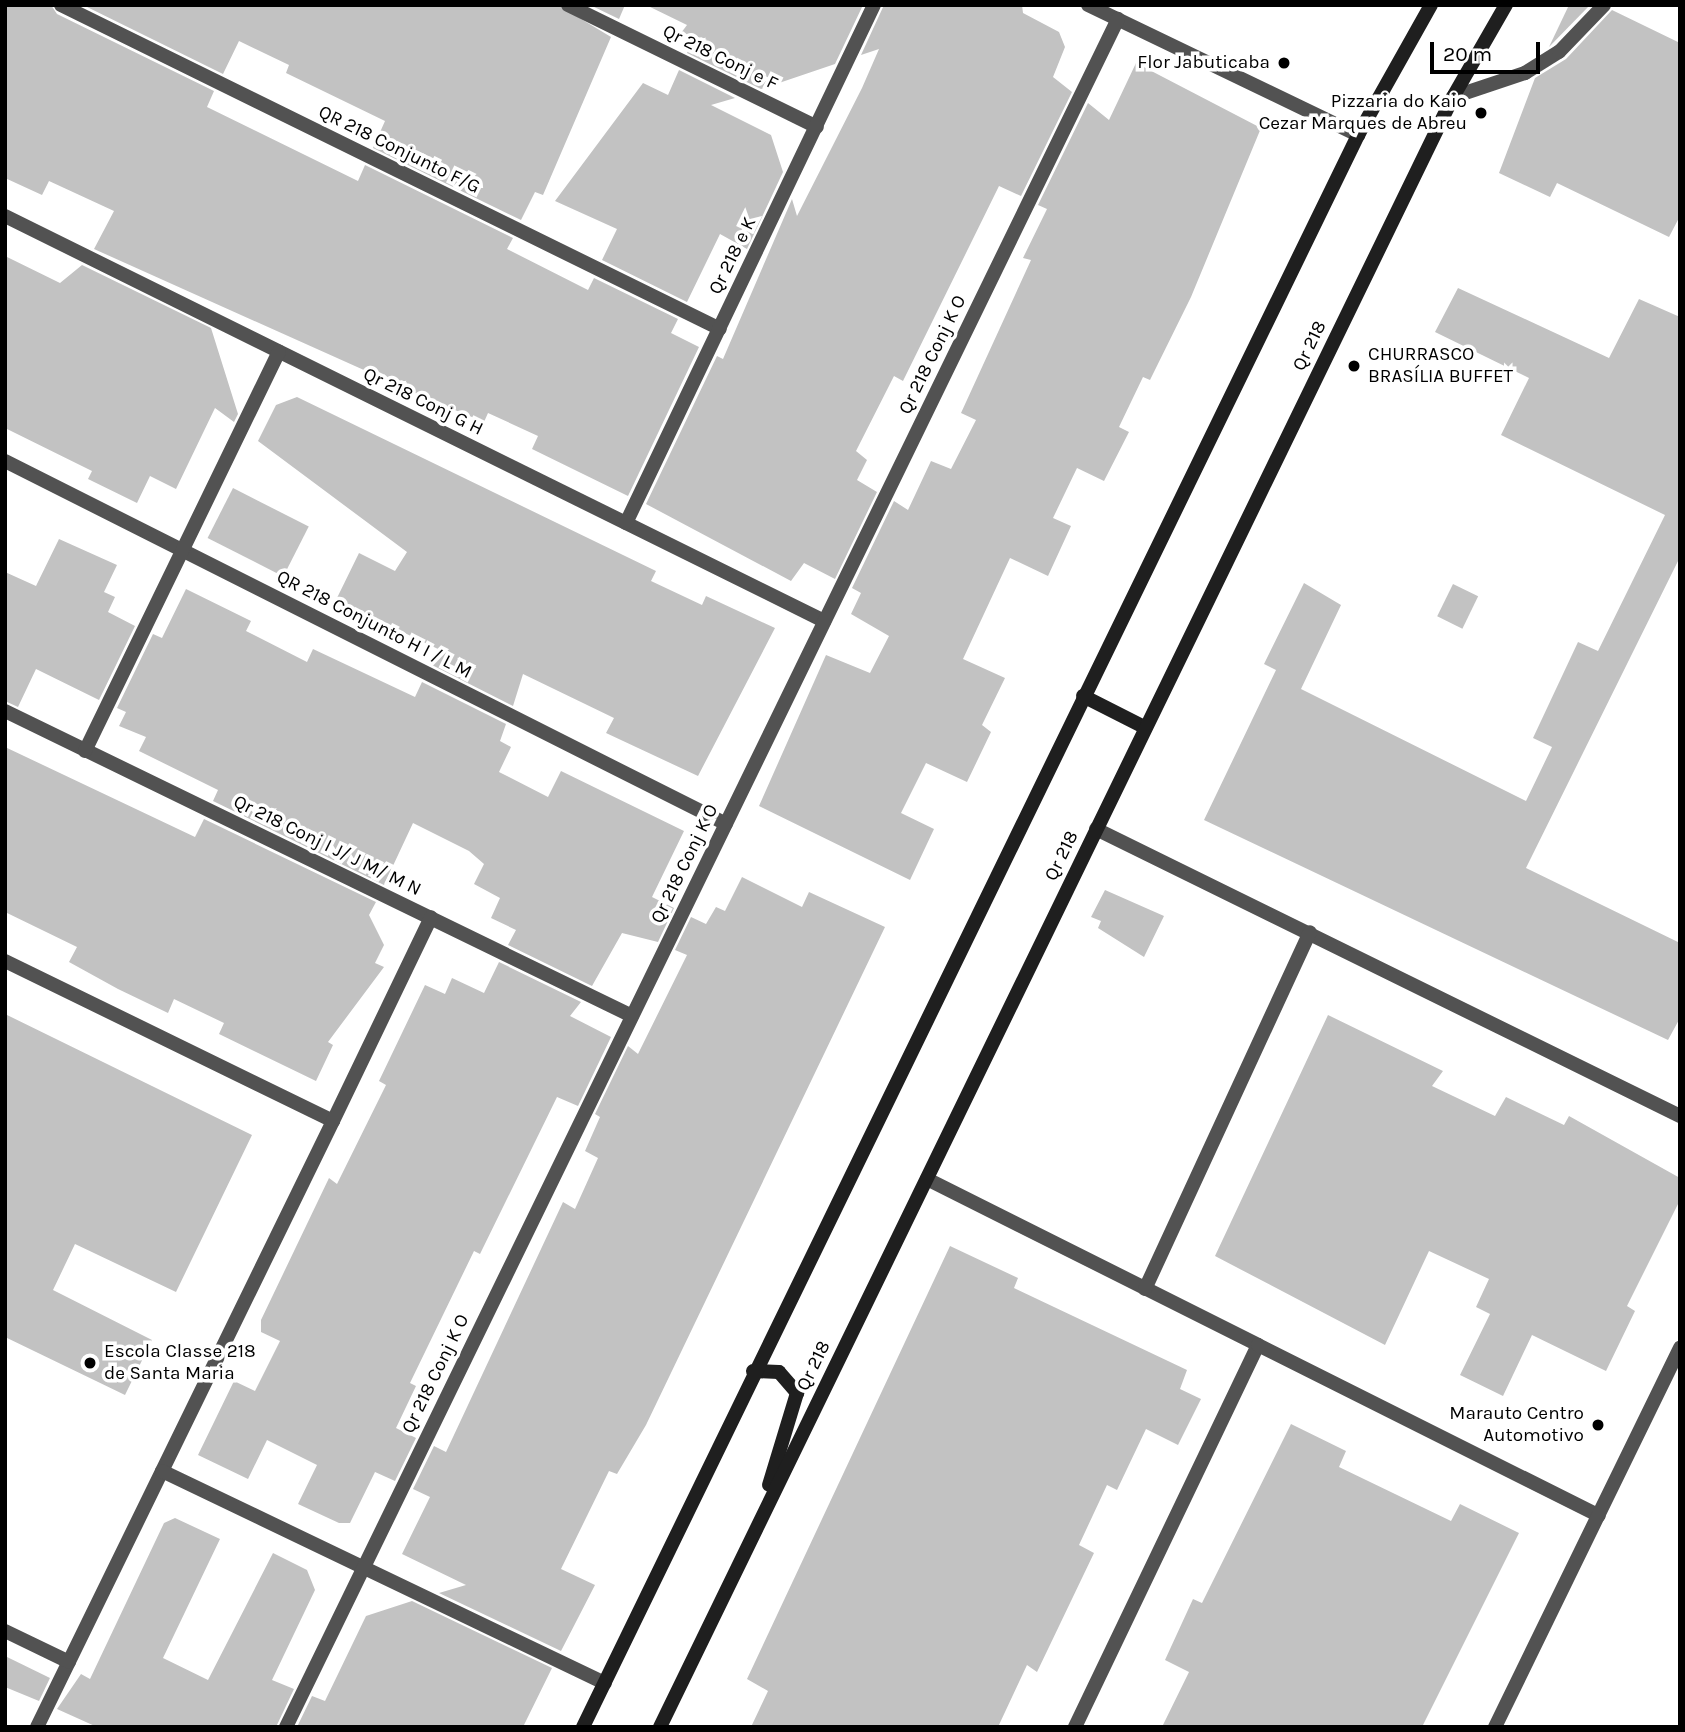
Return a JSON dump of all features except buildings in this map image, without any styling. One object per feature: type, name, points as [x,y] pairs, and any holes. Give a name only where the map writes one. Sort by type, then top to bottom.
[{"type":"main road","points":[[583,1727],[753,1371],[1358,135],[1431,5]]},
{"type":"main road","name":"Qr 218","points":[[660,1727],[1144,727],[1453,97],[1506,5]]},
{"type":"main road","points":[[1083,696],[1144,727]]},
{"type":"main road","points":[[752,1536],[797,1393],[779,1372],[753,1371]]},
{"type":"street","name":"QR 218 Conjunto F/G","points":[[61,5],[720,329]]},
{"type":"street","name":"Qr 218 Conj e F","points":[[568,5],[817,127]]},
{"type":"street","name":"Qr 218 e K","points":[[626,523],[874,5]]},
{"type":"street","points":[[1088,5],[1358,135]]},
{"type":"street","points":[[1453,97],[1525,73],[1559,52],[1604,5]]},
{"type":"street","name":"Qr 218 Conj K O","points":[[286,1727],[1118,19]]},
{"type":"street","name":"Qr 218 Conj G H","points":[[5,216],[824,621]]},
{"type":"street","points":[[85,751],[279,352]]},
{"type":"street","name":"QR 218 Conjunto H I / L M","points":[[5,461],[726,824]]},
{"type":"street","name":"Qr 218 Conj I J/ J M/ M N","points":[[5,711],[632,1016]]},
{"type":"street","points":[[1096,829],[1680,1116]]},
{"type":"street","points":[[37,1727],[431,917]]},
{"type":"street","points":[[1145,1289],[1310,932]]},
{"type":"street","points":[[5,961],[333,1121]]},
{"type":"street","points":[[927,1179],[1599,1516]]},
{"type":"street","points":[[1075,1727],[1258,1345]]},
{"type":"street","points":[[1496,1727],[1680,1348]]},
{"type":"street","points":[[162,1471],[605,1683]]},
{"type":"street","points":[[5,1631],[69,1662]]},
{"type":"place","name":"Flor Jabuticaba","points":[[1284,63]]},
{"type":"place","name":"Pizzaria do Kaio Cezar Marques de Abreu","points":[[1481,113]]},
{"type":"place","name":"CHURRASCO BRASÍLIA BUFFET","points":[[1354,366]]},
{"type":"place","name":"Escola Classe 218 de Santa Maria","points":[[90,1363]]},
{"type":"place","name":"Marauto Centro Automotivo","points":[[1598,1425]]}]
